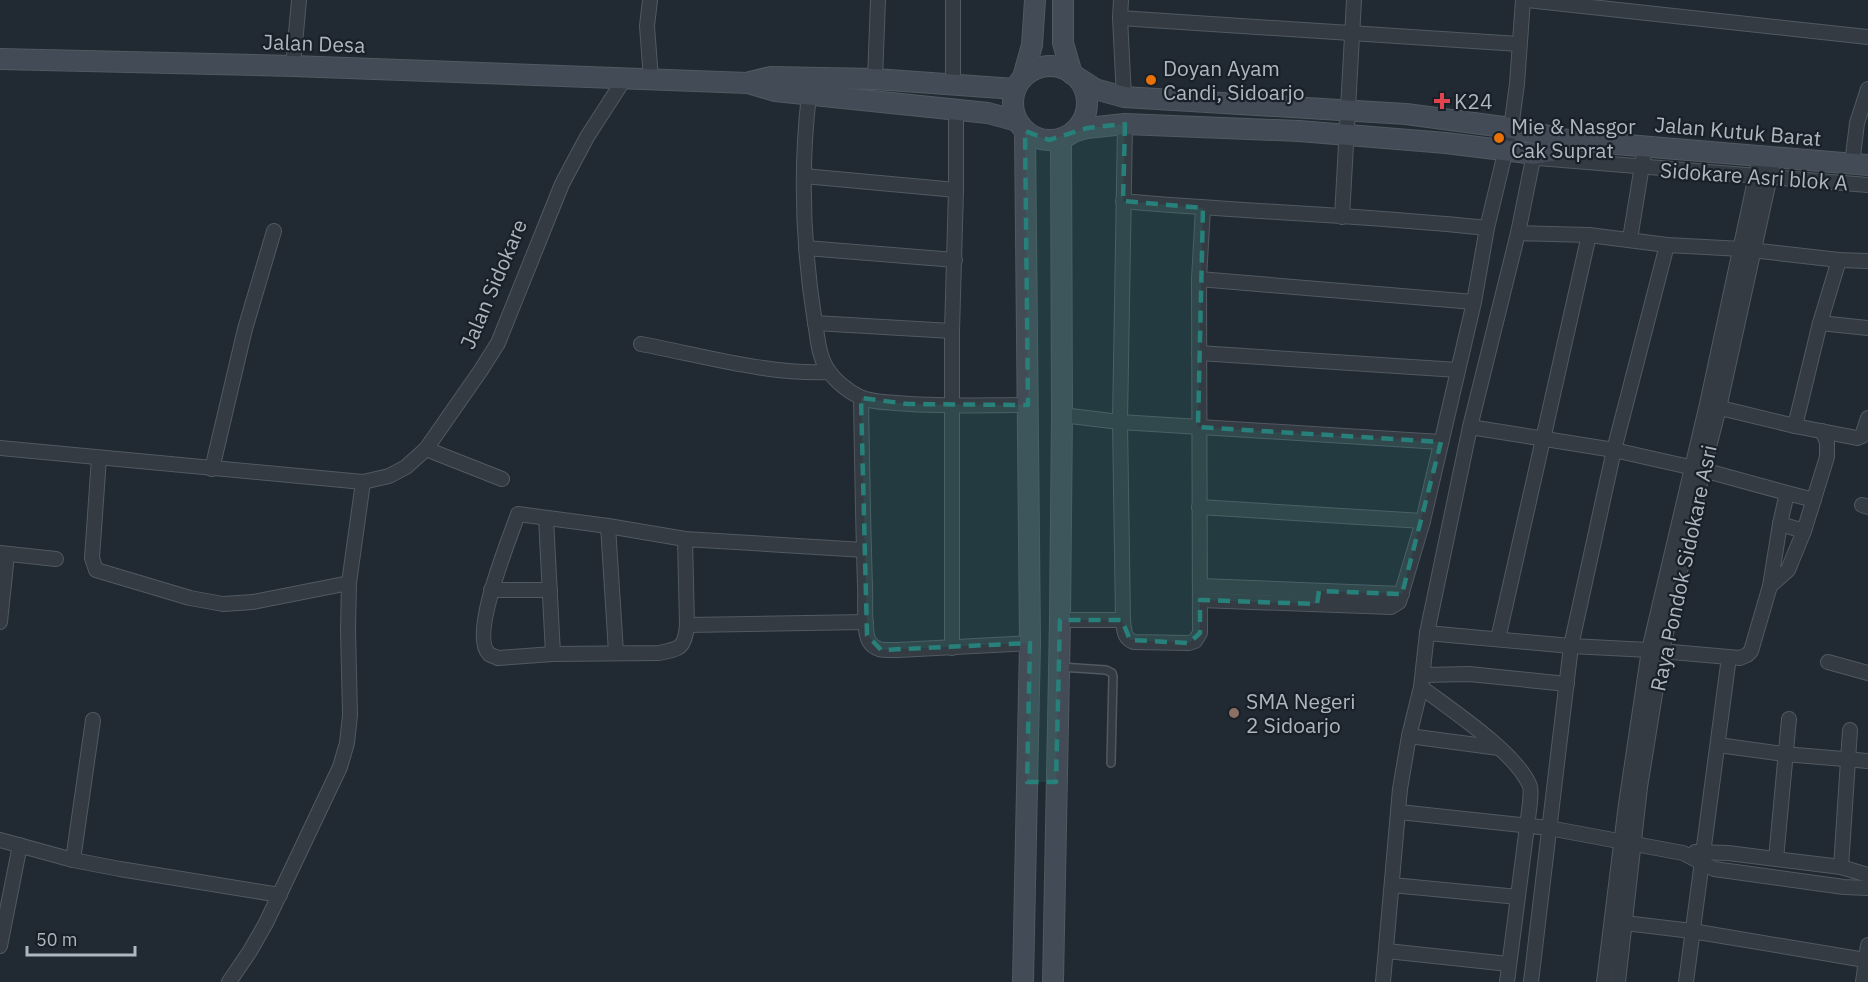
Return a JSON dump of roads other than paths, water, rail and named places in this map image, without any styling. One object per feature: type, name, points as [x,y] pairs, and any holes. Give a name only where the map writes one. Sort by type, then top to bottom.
[{"type":"street","points":[[293,66],[299,0]]},
{"type":"street","points":[[650,0],[647,26],[651,79]]},
{"type":"street","points":[[875,79],[878,0]]},
{"type":"street","points":[[953,0],[954,84]]},
{"type":"street","points":[[1023,982],[1030,643],[1028,405],[1021,126],[1012,100],[1032,45],[1035,0]]},
{"type":"street","points":[[1063,0],[1065,53],[1075,76],[1086,92],[1087,103],[1086,114],[1081,124],[1067,135]]},
{"type":"street","points":[[1121,0],[1124,97]]},
{"type":"street","points":[[1342,218],[1354,0]]},
{"type":"street","points":[[1200,600],[1402,594],[1423,521],[1474,302],[1487,228],[1511,128],[1517,84],[1522,0]]},
{"type":"street","points":[[1527,0],[1868,37]]},
{"type":"street","points":[[1120,18],[1519,44]]},
{"type":"street","name":"Jalan Desa","points":[[0,59],[293,66],[626,78]]},
{"type":"street","points":[[748,83],[771,77],[875,79],[954,84],[1019,83],[1033,70],[1045,66],[1058,66],[1075,76]]},
{"type":"street","name":"Jalan Kutuk Barat","points":[[1075,76],[1095,89],[1124,97],[1347,109],[1426,117],[1511,128],[1568,140],[1645,147],[1765,167],[1860,165]]},
{"type":"street","points":[[626,78],[748,83],[775,91],[998,114],[1021,126],[1037,138],[1049,140],[1094,127],[1125,124],[1346,134],[1446,143],[1533,156],[1557,150],[1568,140]]},
{"type":"street","name":"Jalan Sidokare","points":[[0,448],[363,482],[389,476],[406,467],[426,449],[457,407],[498,343],[562,184],[587,136],[626,78]]},
{"type":"street","points":[[1860,165],[1857,123],[1868,89]]},
{"type":"street","points":[[809,95],[804,176],[806,248],[820,354],[829,372],[861,398],[908,404],[1028,405]]},
{"type":"street","points":[[952,648],[951,405],[956,110]]},
{"type":"street","points":[[1125,124],[1120,422],[1123,620],[1125,634],[1130,640],[1190,643],[1195,641],[1200,633],[1199,279],[1203,208]]},
{"type":"street","points":[[1053,982],[1067,135]]},
{"type":"street","points":[[1630,239],[1645,147]]},
{"type":"street","points":[[1383,982],[1400,789],[1422,681],[1427,633],[1470,426],[1518,232],[1533,156]]},
{"type":"street","name":"Sidokare Asri blok A","points":[[1533,156],[1642,168],[1765,167],[1868,185]]},
{"type":"street","name":"Raya Pondok Sidokare Asri","points":[[1618,982],[1625,923],[1626,838],[1640,787],[1655,650],[1713,406],[1765,167]]},
{"type":"street","points":[[804,176],[956,190]]},
{"type":"street","points":[[1123,201],[1487,228]]},
{"type":"street","points":[[212,469],[245,329],[274,231]]},
{"type":"street","points":[[1518,232],[1589,235],[1868,261]]},
{"type":"street","points":[[1498,639],[1589,235]]},
{"type":"street","points":[[1531,982],[1571,646],[1614,450],[1667,244]]},
{"type":"street","points":[[806,248],[955,260]]},
{"type":"street","points":[[1795,426],[1820,323],[1839,260]]},
{"type":"street","points":[[1199,279],[1474,302]]},
{"type":"street","points":[[815,323],[952,331]]},
{"type":"street","points":[[1820,323],[1868,328]]},
{"type":"street","points":[[641,344],[799,372],[829,372]]},
{"type":"street","points":[[1199,353],[1458,370]]},
{"type":"street","points":[[861,398],[866,622],[870,643],[881,650],[1030,643]]},
{"type":"street","points":[[1713,406],[1857,438],[1862,436],[1868,418]]},
{"type":"street","points":[[1062,415],[1120,422],[1441,442]]},
{"type":"street","points":[[1470,426],[1543,440],[1614,450],[1697,468],[1814,500]]},
{"type":"street","points":[[1770,586],[1788,570],[1804,531],[1828,449],[1822,431]]},
{"type":"street","points":[[426,449],[502,479]]},
{"type":"street","points":[[99,458],[92,558],[96,570],[190,598],[223,604],[253,602],[349,583]]},
{"type":"street","points":[[229,982],[250,951],[280,895],[340,767],[347,743],[350,715],[349,583],[363,482]]},
{"type":"street","points":[[1427,633],[1740,658],[1751,651],[1770,586],[1787,493]]},
{"type":"street","points":[[1199,507],[1423,521]]},
{"type":"street","points":[[685,539],[687,625],[686,639],[682,646],[659,653],[616,652],[498,658],[490,655],[483,638],[485,616],[491,590],[518,514],[685,539],[864,550]]},
{"type":"street","points":[[546,518],[552,654]]},
{"type":"street","points":[[1780,524],[1804,531]]},
{"type":"street","points":[[608,526],[616,652]]},
{"type":"street","points":[[0,622],[4,554],[56,559]]},
{"type":"street","points":[[1201,586],[1318,598]]},
{"type":"street","points":[[491,590],[550,590]]},
{"type":"street","points":[[1060,620],[1123,620]]},
{"type":"street","points":[[687,625],[866,622]]},
{"type":"street","points":[[1686,982],[1729,657]]},
{"type":"street","points":[[1828,662],[1868,673]]},
{"type":"street","points":[[1422,681],[1469,674],[1567,684]]},
{"type":"street","points":[[1422,681],[1516,764],[1530,786],[1530,802],[1507,982]]},
{"type":"street","points":[[1776,859],[1789,719]]},
{"type":"street","points":[[73,860],[93,720]]},
{"type":"street","points":[[1840,867],[1850,730]]},
{"type":"street","points":[[1409,736],[1499,748]]},
{"type":"street","points":[[1718,745],[1784,754],[1868,761]]},
{"type":"street","points":[[1027,782],[1056,782]]},
{"type":"street","points":[[1399,812],[1626,838],[1704,857],[1776,859],[1840,867],[1868,875]]},
{"type":"street","points":[[1604,982],[1626,838]]},
{"type":"street","points":[[0,840],[73,860],[280,895]]},
{"type":"street","points":[[0,946],[20,845]]},
{"type":"street","points":[[1704,857],[1714,869],[1844,887],[1868,888]]},
{"type":"street","points":[[1392,885],[1518,897]]},
{"type":"street","points":[[1625,923],[1692,931],[1865,960]]},
{"type":"street","points":[[1863,982],[1868,945]]},
{"type":"street","points":[[1387,951],[1509,964]]},
{"type":"lane","points":[[1059,667],[1106,670],[1112,673],[1114,693],[1111,763]]},
{"type":"place","name":"Doyan Ayam Candi, Sidoarjo","points":[[1151,80]]},
{"type":"place","name":"K24","points":[[1442,101]]},
{"type":"place","name":"Mie & Nasgor Cak Suprat","points":[[1499,138]]},
{"type":"place","name":"SMA Negeri 2 Sidoarjo","points":[[1234,713]]}]
